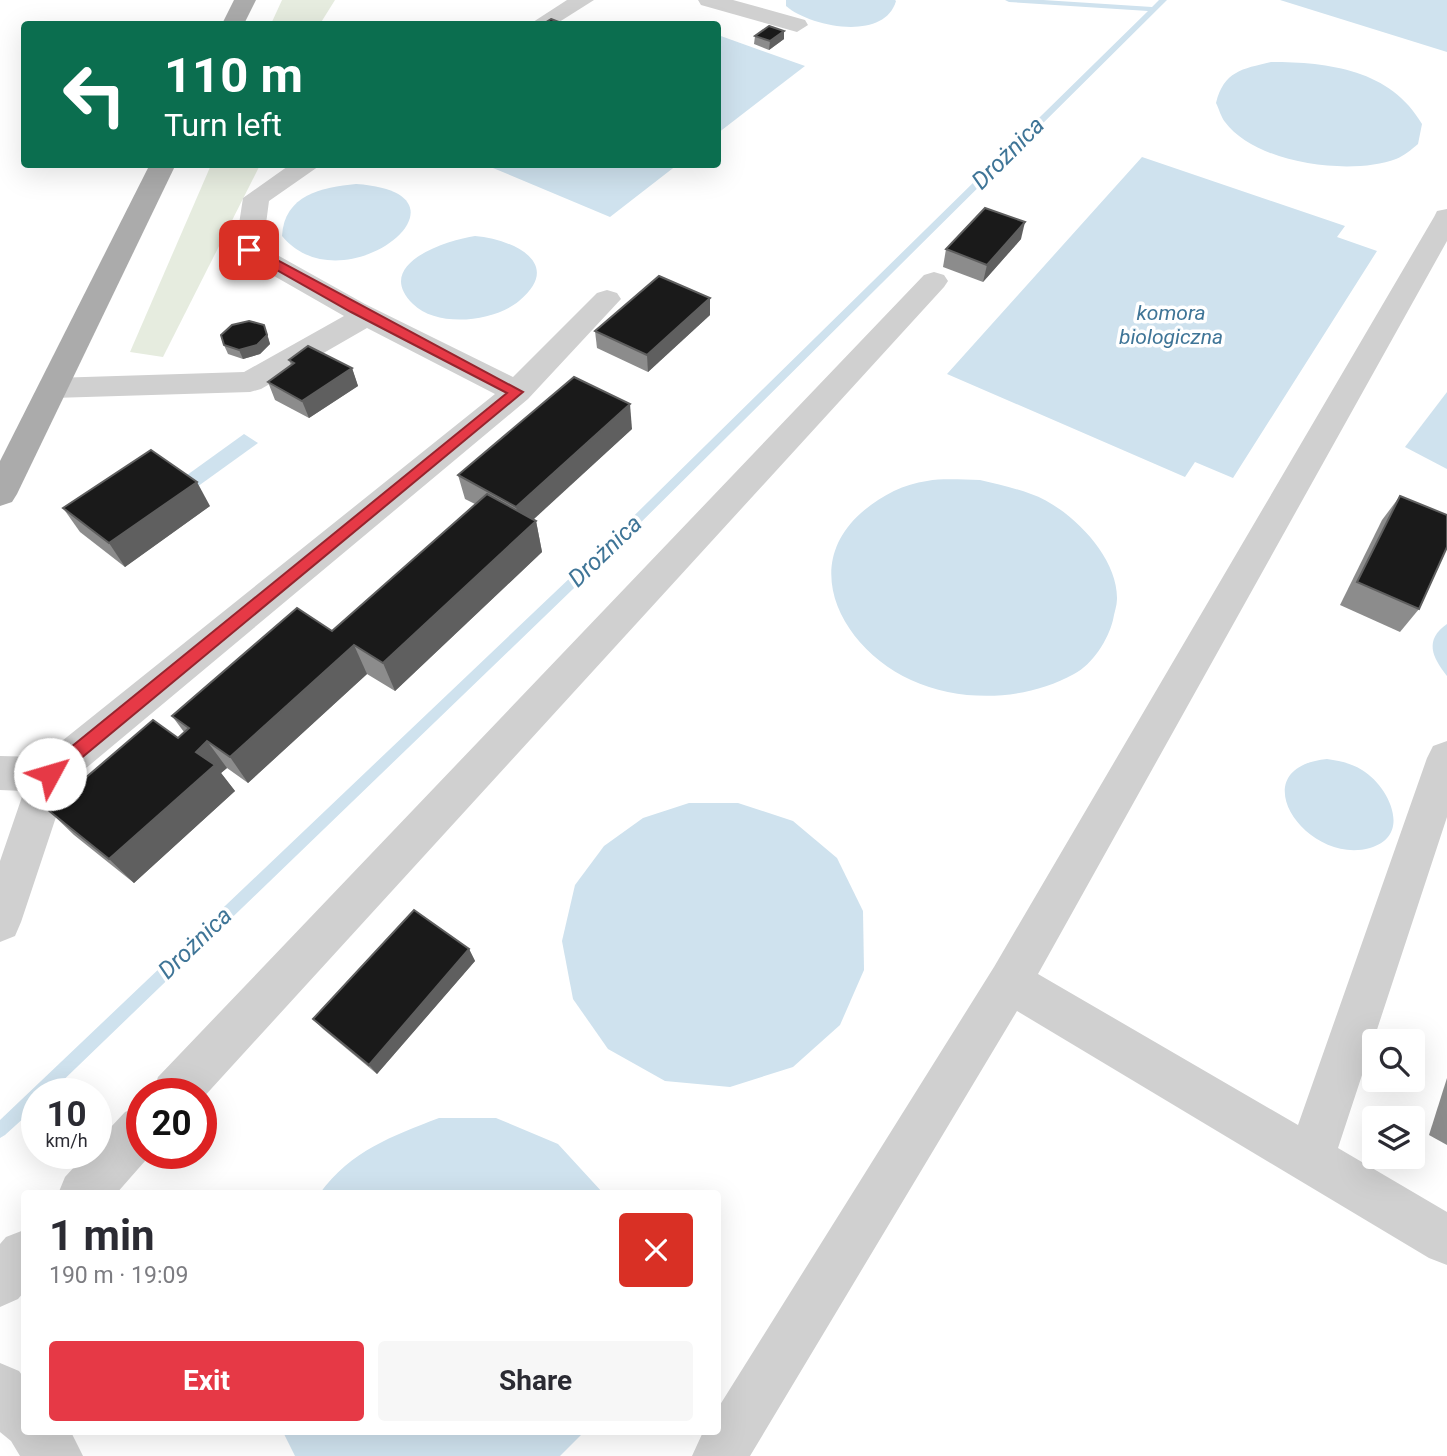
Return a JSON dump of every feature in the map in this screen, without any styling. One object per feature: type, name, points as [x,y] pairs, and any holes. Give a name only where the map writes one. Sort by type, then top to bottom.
[{"type":"main road","points":[[234,21],[245,0]]},
{"type":"main road","points":[[0,494],[161,168]]},
{"type":"lane","points":[[546,21],[583,0]]},
{"type":"lane","points":[[709,0],[797,25]]},
{"type":"lane","points":[[303,168],[256,198],[249,250],[367,316],[517,392]]},
{"type":"lane","points":[[719,1456],[1010,982],[1447,217]]},
{"type":"lane","points":[[190,1078],[934,281]]},
{"type":"lane","points":[[0,922],[50,774],[517,392],[607,299]]},
{"type":"lane","points":[[53,388],[250,382],[367,316]]},
{"type":"lane","points":[[1310,1159],[1447,758]]},
{"type":"lane","points":[[0,773],[50,774]]},
{"type":"lane","points":[[1010,982],[1447,1240]]},
{"type":"lane","points":[[86,1190],[126,1146]]},
{"type":"lane","points":[[0,1281],[21,1258]]},
{"type":"lane","points":[[0,1390],[21,1415]]},
{"type":"lane","points":[[38,1435],[56,1456]]},
{"type":"shaded area","points":[[282,0],[335,0],[322,21],[272,21]]},
{"type":"shaded area","points":[[210,168],[258,168],[163,357],[130,352]]},
{"type":"water","points":[[786,0],[896,1],[889,14],[877,22],[846,27],[812,20],[786,6]]},
{"type":"water","points":[[1280,0],[1447,0],[1447,52]]},
{"type":"water","points":[[721,36],[805,66],[721,131]]},
{"type":"water","points":[[1271,62],[1336,67],[1376,81],[1409,106],[1422,124],[1418,144],[1396,159],[1355,166],[1305,163],[1258,148],[1239,136],[1225,122],[1216,103],[1219,92],[1229,78],[1243,70]]},
{"type":"water","name":"komora biologiczna","points":[[1142,157],[1345,226],[1337,237],[1377,251],[1233,478],[1195,462],[1185,477],[947,374]]},
{"type":"water","points":[[493,168],[673,168],[610,217]]},
{"type":"water","points":[[356,184],[394,192],[410,206],[408,224],[392,241],[368,254],[338,260],[308,255],[282,236],[284,222],[297,202],[318,191]]},
{"type":"water","points":[[475,236],[504,242],[528,255],[535,265],[537,275],[532,287],[508,308],[481,318],[450,319],[423,312],[403,290],[401,277],[407,266],[432,249]]},
{"type":"water","points":[[1447,392],[1447,469],[1405,447]]},
{"type":"water","points":[[244,434],[258,443],[190,492],[176,483]]},
{"type":"water","points":[[940,480],[980,480],[1031,494],[1061,510],[1089,535],[1109,566],[1115,583],[1117,602],[1113,620],[1099,651],[1081,670],[1035,690],[993,696],[972,695],[951,693],[911,680],[887,667],[866,649],[850,629],[838,606],[832,583],[833,558],[842,535],[861,513],[883,497],[909,485]]},
{"type":"water","points":[[1447,624],[1447,676],[1434,655],[1433,642],[1435,636]]},
{"type":"water","points":[[1327,759],[1358,768],[1381,787],[1392,810],[1393,822],[1391,833],[1383,842],[1370,848],[1346,850],[1324,843],[1305,830],[1292,814],[1285,796],[1288,779],[1301,766]]},
{"type":"water","points":[[689,803],[738,803],[793,821],[837,858],[863,911],[864,970],[840,1025],[793,1067],[730,1087],[665,1081],[608,1049],[573,999],[562,941],[575,885],[604,846],[643,818]]},
{"type":"water","points":[[439,1118],[496,1118],[558,1144],[600,1190],[322,1190],[332,1178],[359,1156],[405,1131]]},
{"type":"water","points":[[284,1435],[581,1435],[560,1456],[295,1456]]},
{"type":"building","points":[[769,26],[784,31],[770,41],[755,36]]},
{"type":"building","points":[[985,208],[1025,222],[987,265],[946,249]]},
{"type":"building","points":[[659,276],[710,298],[647,355],[595,331]]},
{"type":"building","points":[[249,321],[264,325],[267,335],[257,345],[239,350],[224,345],[221,335],[232,325]]},
{"type":"building","points":[[308,346],[352,368],[302,401],[268,382],[294,363],[289,360]]},
{"type":"building","points":[[574,377],[630,404],[516,507],[458,475]]},
{"type":"building","points":[[151,450],[197,482],[109,543],[63,508]]},
{"type":"building","points":[[487,494],[536,521],[383,663],[354,645],[230,757],[207,741],[196,752],[215,765],[109,859],[48,810],[153,720],[178,738],[189,728],[172,716],[297,608],[332,631]]},
{"type":"building","points":[[1400,496],[1447,515],[1447,547],[1419,609],[1357,582]]},
{"type":"building","points":[[414,910],[469,949],[369,1065],[313,1019]]},
{"type":"waterway","points":[[1009,0],[1154,9]]},
{"type":"waterway","name":"Drożnica","points":[[1154,9],[1163,0]]},
{"type":"waterway","name":"Drożnica","points":[[55,1078],[597,559],[1154,9]]},
{"type":"waterway","name":"Drożnica","points":[[0,1130],[21,1110]]},
{"type":"route","points":[[50,774],[517,392],[355,310],[249,250]]}]
